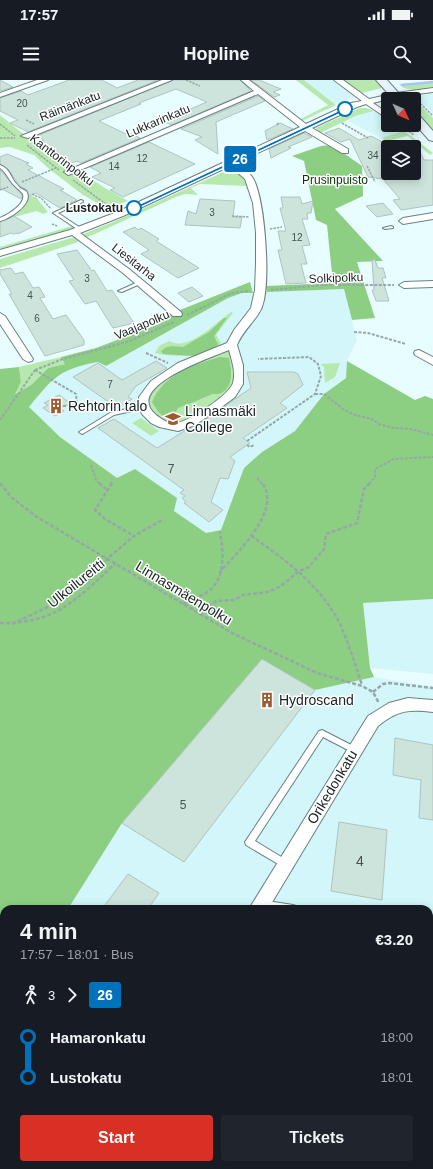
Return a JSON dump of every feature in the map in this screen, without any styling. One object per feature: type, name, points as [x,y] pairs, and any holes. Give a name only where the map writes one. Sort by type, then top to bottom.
[{"type":"main road","points":[[382,80],[393,92]]},
{"type":"main road","points":[[421,124],[433,138]]},
{"type":"street","points":[[0,95],[44,80]]},
{"type":"street","name":"Räimänkatu","points":[[22,139],[168,80]]},
{"type":"street","points":[[245,80],[257,92],[290,118],[345,150]]},
{"type":"street","points":[[338,80],[381,112]]},
{"type":"street","points":[[421,92],[433,90]]},
{"type":"street","name":"Lukkarinkatu","points":[[66,174],[257,92]]},
{"type":"street","points":[[0,253],[76,231],[120,214],[228,162],[348,108],[366,101],[381,99]]},
{"type":"street","points":[[228,162],[243,172],[249,179],[257,198],[260,304],[239,330],[232,346],[238,364],[239,383],[237,389],[221,402],[180,427],[167,427],[146,412],[143,407],[148,390],[161,378],[178,367],[232,346]]},
{"type":"street","points":[[403,221],[433,216]]},
{"type":"street","name":"Liesitarha","points":[[76,231],[177,314]]},
{"type":"street","points":[[404,285],[433,284]]},
{"type":"street","points":[[0,316],[28,359]]},
{"type":"street","points":[[419,353],[433,362]]},
{"type":"street","name":"Orikedonkatu","points":[[260,905],[373,721],[392,707],[410,704],[433,706]]},
{"type":"lane","points":[[0,166],[5,169],[8,176],[24,193],[25,200],[15,213],[0,220]]},
{"type":"lane","points":[[76,231],[55,213],[81,201]]},
{"type":"lane","points":[[120,290],[140,283]]},
{"type":"lane","points":[[82,432],[112,414],[143,407]]},
{"type":"lane","points":[[285,864],[249,842],[322,733],[354,750]]},
{"type":"path","points":[[186,80],[200,86]]},
{"type":"path","points":[[421,104],[433,116]]},
{"type":"path","points":[[277,125],[280,123],[279,122]]},
{"type":"path","points":[[342,123],[368,138]]},
{"type":"path","name":"Kanttorinpolku","points":[[0,124],[22,139],[56,168],[112,210]]},
{"type":"path","points":[[1,139],[22,139]]},
{"type":"path","points":[[367,166],[375,182]]},
{"type":"path","points":[[0,190],[56,168]]},
{"type":"path","points":[[24,193],[38,195],[55,213]]},
{"type":"path","points":[[232,216],[252,217]]},
{"type":"path","points":[[52,224],[57,226]]},
{"type":"path","points":[[263,229],[282,227]]},
{"type":"path","name":"Solkipolku","points":[[269,290],[323,285],[404,285]]},
{"type":"path","name":"Vaajapolku","points":[[35,370],[56,360],[112,347],[132,340],[177,314],[232,293],[253,290]]},
{"type":"path","points":[[354,332],[368,333],[406,344]]},
{"type":"path","points":[[146,353],[178,367]]},
{"type":"path","points":[[258,359],[303,357],[314,360],[318,364],[321,376],[315,394]]},
{"type":"path","points":[[1,419],[35,370],[76,394],[77,405]]},
{"type":"path","points":[[247,441],[315,394],[324,394],[342,409],[355,415],[372,419],[379,424],[394,428],[411,429],[433,435]]},
{"type":"path","points":[[63,406],[92,405],[112,414]]},
{"type":"path","points":[[247,445],[250,447],[254,445]]},
{"type":"path","points":[[199,614],[216,601],[228,602],[240,598],[243,595],[262,594],[276,589],[299,569],[309,567],[324,549],[326,534],[335,528],[350,528],[357,523],[364,489],[375,477],[375,469],[394,458],[433,457]]},
{"type":"path","points":[[91,465],[96,480],[106,489]]},
{"type":"path","points":[[219,573],[251,536],[259,524],[267,505],[266,490],[257,478]]},
{"type":"path","points":[[112,482],[106,489],[96,510],[105,519],[134,536]]},
{"type":"path","name":"Linnasmäenpolku","points":[[0,483],[11,496],[38,517],[108,558],[183,605],[245,640],[317,673],[362,686],[373,692],[383,684],[389,683],[433,688]]},
{"type":"path","points":[[12,624],[52,605],[90,580],[108,558],[134,536],[162,520]]},
{"type":"path","points":[[183,605],[213,587],[219,573],[223,549],[220,532]]},
{"type":"path","points":[[251,536],[282,557],[296,572],[321,594],[340,624],[362,686]]},
{"type":"path","name":"Ulkoilureitti","points":[[0,623],[12,624],[34,621],[59,612],[116,563]]},
{"type":"shaded area","points":[[304,80],[331,80],[356,96],[336,105]]},
{"type":"shaded area","points":[[433,94],[433,114],[421,102],[421,96]]},
{"type":"shaded area","points":[[374,111],[381,116],[381,132],[401,132],[381,138],[348,121],[358,115]]},
{"type":"shaded area","name":"Linnasmäki College","points":[[344,289],[357,340],[347,361],[346,377],[324,394],[295,431],[262,452],[244,468],[221,530],[206,533],[174,511],[176,498],[117,478],[60,437],[29,407],[51,379],[64,371],[76,366],[99,362],[106,366],[228,298],[242,293]]},
{"type":"shaded area","points":[[433,599],[433,674],[370,668],[363,603]]},
{"type":"shaded area","points":[[262,659],[315,690],[374,677],[433,687],[433,905],[71,905],[122,823]]},
{"type":"green space","points":[[296,80],[304,80],[336,105],[302,121],[299,120],[328,105]]},
{"type":"green space","points":[[343,80],[375,80],[382,88],[362,93]]},
{"type":"green space","points":[[433,82],[433,87],[414,90],[406,89],[399,84]]},
{"type":"green space","points":[[421,106],[433,118],[433,131],[421,117]]},
{"type":"green space","points":[[360,108],[366,108],[374,111],[358,115],[320,133],[316,128]]},
{"type":"green space","points":[[0,115],[32,141],[53,151],[50,153],[74,164],[81,172],[128,201],[108,209],[83,195],[48,168],[34,155],[10,147],[0,148]]},
{"type":"green space","points":[[406,132],[416,140],[413,140],[408,136],[390,140],[384,140],[381,138]]},
{"type":"green space","points":[[421,144],[433,153],[430,155],[421,147]]},
{"type":"green space","name":"Prusinpuisto","points":[[332,145],[362,166],[363,196],[335,209],[383,261],[357,262],[375,318],[352,320],[344,289],[267,292],[266,286],[333,283],[327,225],[316,220],[304,161],[292,156],[321,146]]},
{"type":"green space","points":[[230,169],[242,176],[247,185],[247,190],[246,186],[200,184],[191,188],[198,195],[185,194],[176,197],[75,243],[0,268],[0,259],[78,236],[113,222]]},
{"type":"green space","points":[[27,197],[36,197],[48,212],[43,214],[37,211],[10,218],[22,209]]},
{"type":"green space","points":[[72,226],[76,228],[0,251],[0,247]]},
{"type":"green space","points":[[250,282],[253,293],[242,293],[228,298],[106,366],[98,362],[74,368],[65,372],[51,382],[29,407],[60,437],[117,478],[135,469],[177,498],[174,511],[206,533],[221,530],[244,468],[262,452],[295,431],[324,394],[346,378],[347,361],[415,400],[425,396],[433,399],[433,599],[363,603],[370,668],[374,677],[315,690],[262,659],[122,823],[71,905],[0,905],[0,369],[19,367],[21,382],[15,394],[31,385],[48,368],[65,364],[61,357],[96,348],[159,324],[170,314]]},
{"type":"green space","points":[[231,312],[233,313],[216,335],[221,343],[211,352],[191,356],[171,356],[155,353],[159,346],[169,341],[185,343],[193,339]]},
{"type":"green space","points":[[224,318],[227,318],[214,336],[218,344],[216,348],[197,356],[163,354],[161,351],[171,346],[183,347],[209,332]]},
{"type":"green space","points":[[230,351],[234,368],[234,377],[229,390],[217,401],[182,423],[165,421],[152,411],[147,400],[155,386],[182,368]]},
{"type":"green space","points":[[61,357],[66,364],[48,368],[31,385],[14,394],[21,382],[19,367]]},
{"type":"green space","points":[[220,357],[229,358],[231,368],[230,384],[224,392],[219,394],[211,394],[178,408],[171,420],[160,413],[152,402],[157,392],[164,384],[180,372],[190,367]]},
{"type":"green space","points":[[340,363],[335,377],[325,383],[324,367],[320,364]]},
{"type":"green space","points":[[141,418],[159,431],[151,436],[132,423]]},
{"type":"building","points":[[0,80],[13,87],[0,91]]},
{"type":"building","points":[[69,80],[102,80],[117,88],[138,80],[158,80],[28,132],[10,123],[18,120],[0,111],[0,98],[21,91],[28,95]]},
{"type":"building","points":[[173,80],[240,80],[251,91],[172,125],[162,121],[207,102],[176,89],[139,103],[141,104],[99,121],[126,134],[129,133],[140,138],[81,163],[77,161],[72,163],[56,154],[59,153],[38,142],[44,140],[37,136]]},
{"type":"building","points":[[251,80],[259,80],[281,89],[273,92],[280,95],[274,97]]},
{"type":"building","points":[[258,96],[265,101],[216,122],[218,154],[195,140],[202,137],[181,129]]},
{"type":"building","points":[[280,123],[293,129],[267,140],[265,131]]},
{"type":"building","points":[[339,128],[359,140],[371,136],[381,141],[381,179],[368,177],[350,139],[341,142],[325,133]]},
{"type":"building","points":[[304,133],[312,137],[288,147],[291,148],[271,158],[269,149]]},
{"type":"building","points":[[149,142],[195,164],[123,197],[110,190],[115,188],[92,177],[101,173],[90,167]]},
{"type":"building","points":[[7,154],[29,163],[26,164],[33,168],[28,170],[64,189],[60,190],[77,200],[60,208],[36,193],[29,196],[27,190],[20,186],[8,169],[0,164],[0,157]]},
{"type":"building","points":[[421,154],[424,160],[433,160],[433,205],[401,210],[393,200],[400,199],[384,180],[421,180]]},
{"type":"building","points":[[0,170],[22,195],[21,199],[0,188]]},
{"type":"building","points":[[281,197],[300,197],[302,204],[313,201],[311,213],[307,213],[308,219],[302,219],[310,245],[302,246],[307,264],[301,264],[306,283],[286,284],[278,250],[282,250],[278,231],[286,231],[280,208],[283,208]]},
{"type":"building","points":[[200,199],[235,201],[233,217],[242,217],[240,228],[185,225],[188,211],[196,214]]},
{"type":"building","points":[[383,203],[393,214],[377,217],[366,206]]},
{"type":"building","points":[[14,216],[32,227],[20,233],[11,233],[0,237],[0,222]]},
{"type":"building","points":[[135,227],[138,230],[141,228],[159,239],[156,241],[199,268],[178,278],[141,254],[149,250],[123,232]]},
{"type":"building","points":[[77,250],[92,271],[94,270],[107,291],[112,290],[134,323],[113,328],[96,301],[85,304],[69,281],[74,280],[57,254]]},
{"type":"building","points":[[372,260],[375,260],[378,268],[383,268],[386,278],[382,278],[389,301],[376,301],[372,290],[374,290]]},
{"type":"building","points":[[11,268],[15,274],[23,272],[33,288],[39,287],[45,297],[40,298],[53,319],[66,315],[84,340],[84,345],[45,356],[9,294],[12,294],[0,274],[0,270]]},
{"type":"building","points":[[192,287],[203,296],[189,302],[178,293]]},
{"type":"building","points":[[156,361],[167,368],[136,386],[128,397],[132,399],[117,408],[73,377],[98,363],[122,380]]},
{"type":"building","points":[[247,372],[294,372],[298,374],[303,385],[280,403],[287,408],[243,438],[250,443],[230,457],[235,461],[228,479],[220,478],[211,502],[223,510],[209,522],[184,503],[186,502],[182,498],[185,496],[180,493],[184,490],[98,428],[114,419],[157,448],[186,430],[196,426],[251,388]]},
{"type":"building","name":"Rehtorin talo","points":[[59,395],[70,403],[61,408],[64,411],[55,416],[43,408],[48,405],[44,403]]},
{"type":"building","points":[[262,659],[315,690],[184,862],[122,823]]},
{"type":"building","points":[[395,738],[433,745],[433,820],[419,818],[421,780],[393,775]]},
{"type":"building","points":[[339,822],[387,830],[382,900],[331,891]]},
{"type":"building","points":[[128,874],[159,893],[151,905],[105,905]]},
{"type":"waterway","points":[[402,85],[433,82]]},
{"type":"bus line","name":"26","points":[[134,208],[345,109]]},
{"type":"place","name":"Lustokatu","points":[[134,208]]},
{"type":"place","name":"Rehtorin talo","points":[[56,406]]},
{"type":"place","name":"Linnasmäki College","points":[[173,419]]},
{"type":"place","name":"Hydroscand","points":[[267,700]]}]
